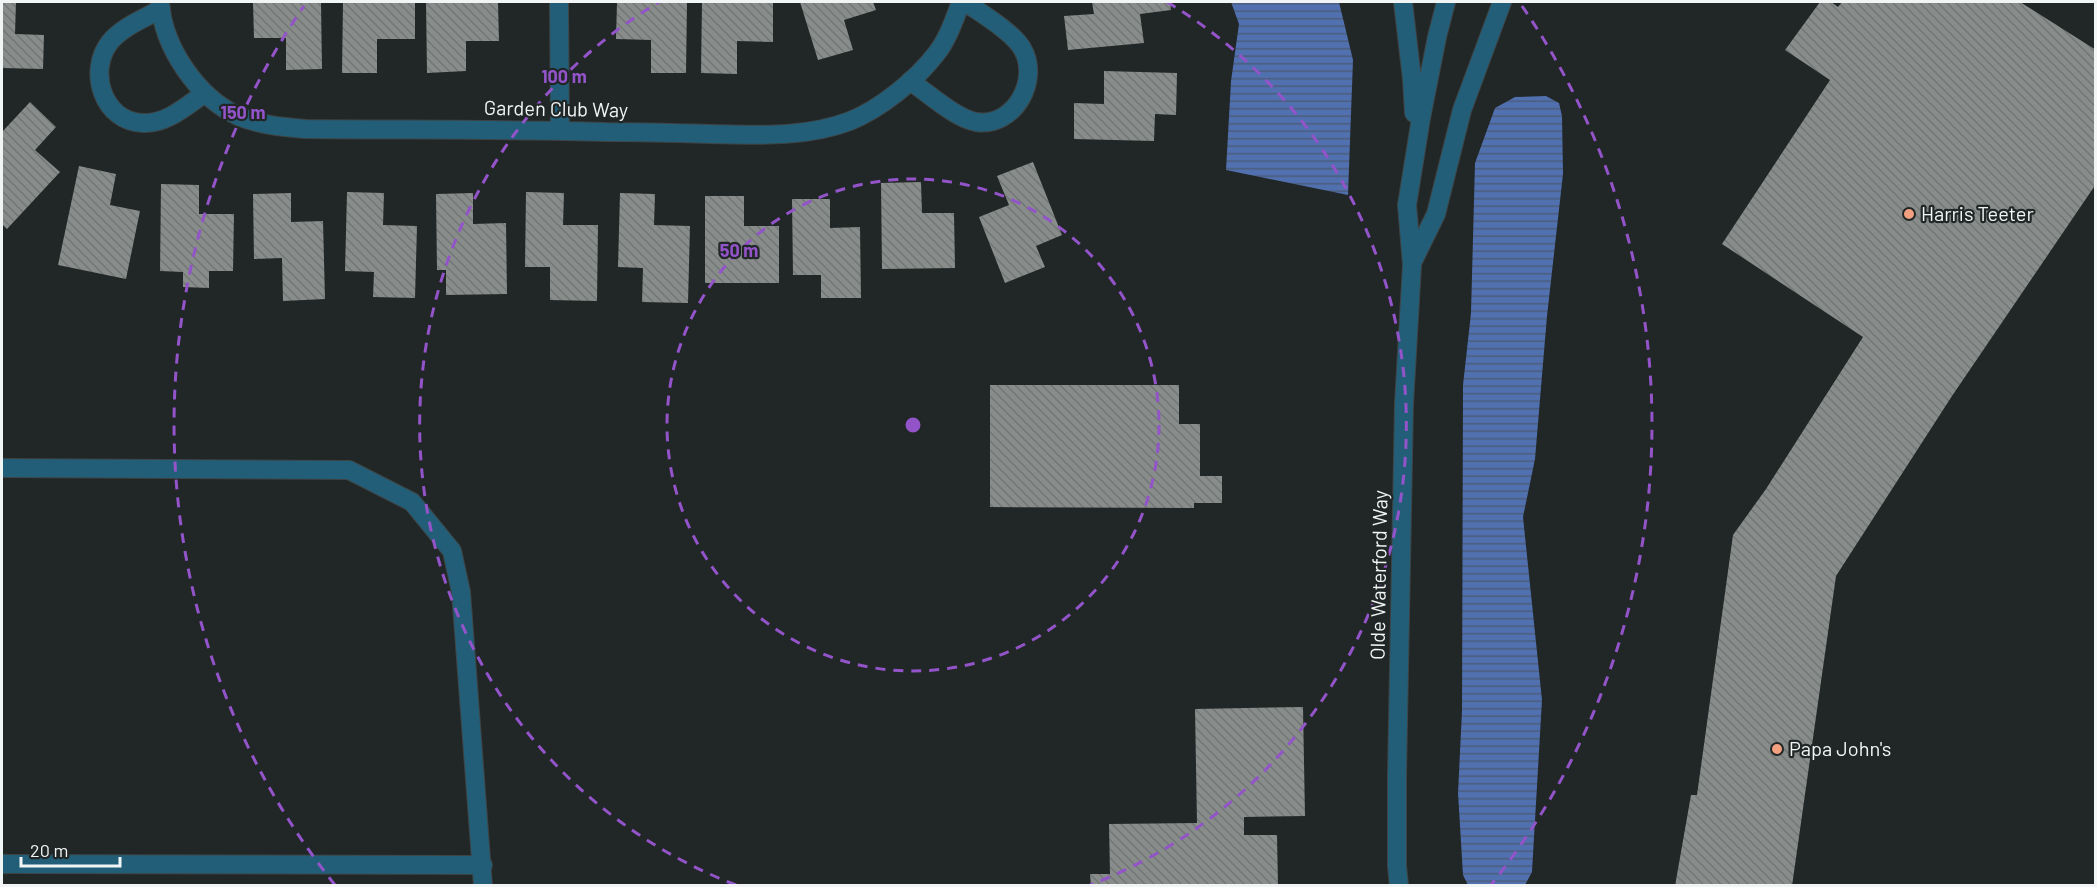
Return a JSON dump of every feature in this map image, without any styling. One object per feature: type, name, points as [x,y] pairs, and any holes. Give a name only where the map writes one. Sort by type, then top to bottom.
[{"type":"street","points":[[559,2],[560,130]]},
{"type":"street","points":[[910,81],[964,118],[978,122],[994,121],[1008,115],[1018,105],[1027,78],[1023,50],[1015,39],[963,2]]},
{"type":"street","name":"Garden Club Way","points":[[161,5],[178,57],[189,76],[205,93],[238,116],[272,126],[306,129],[784,134],[850,121],[883,103],[910,81],[936,55],[963,2]]},
{"type":"street","points":[[1403,2],[1413,79],[1416,144]]},
{"type":"street","name":"Olde Waterford Way","points":[[1399,885],[1397,797],[1404,404],[1412,265],[1407,205],[1416,144],[1446,2]]},
{"type":"street","name":"Olde Waterford Way","points":[[1412,265],[1436,214],[1462,110],[1502,2]]},
{"type":"street","points":[[161,5],[110,42],[99,69],[99,84],[105,99],[114,111],[128,120],[142,123],[170,117],[205,93]]},
{"type":"street","points":[[2,468],[349,470],[411,502],[452,551],[462,592],[483,885]]},
{"type":"street","points":[[2,864],[483,865]]},
{"type":"water","points":[[1231,2],[1339,2],[1353,60],[1348,195],[1226,170],[1231,81],[1239,24]]},
{"type":"water","points":[[1546,96],[1559,103],[1562,116],[1563,174],[1547,316],[1535,459],[1523,517],[1542,700],[1532,872],[1525,885],[1468,885],[1463,875],[1458,793],[1462,711],[1463,385],[1471,313],[1475,163],[1495,108],[1515,97]]},
{"type":"building","points":[[2,2],[16,2],[15,34],[44,35],[43,69],[2,68]]},
{"type":"building","points":[[253,2],[321,2],[322,69],[286,70],[286,38],[254,38]]},
{"type":"building","points":[[343,2],[415,2],[415,39],[377,39],[377,73],[342,73]]},
{"type":"building","points":[[426,2],[498,2],[499,41],[466,41],[466,71],[427,73]]},
{"type":"building","points":[[617,2],[687,2],[686,73],[651,73],[651,40],[616,39]]},
{"type":"building","points":[[702,2],[773,2],[773,42],[737,41],[737,74],[701,73]]},
{"type":"building","points":[[800,2],[873,2],[876,10],[844,20],[853,50],[818,60]]},
{"type":"building","points":[[1092,2],[1170,2],[1171,10],[1140,14],[1144,43],[1068,50],[1064,16],[1094,14]]},
{"type":"building","name":"Harris Teeter","points":[[1820,2],[1831,2],[1838,7],[1842,2],[2020,2],[2096,50],[2096,184],[1952,396],[1836,576],[1792,886],[1675,886],[1691,795],[1697,795],[1733,535],[1766,489],[1863,337],[1722,244],[1830,80],[1785,50]]},
{"type":"building","points":[[1104,71],[1177,73],[1176,115],[1155,114],[1154,141],[1074,139],[1074,103],[1104,104]]},
{"type":"building","points":[[30,102],[56,127],[35,150],[60,172],[7,229],[2,224],[2,132]]},
{"type":"building","points":[[1033,162],[1062,235],[1036,246],[1045,267],[1005,283],[979,217],[1009,205],[997,176]]},
{"type":"building","points":[[79,166],[116,174],[110,205],[140,211],[126,279],[58,265]]},
{"type":"building","points":[[921,182],[922,213],[954,213],[955,268],[882,269],[881,183]]},
{"type":"building","points":[[161,184],[199,185],[199,214],[234,214],[233,271],[209,271],[209,288],[183,287],[183,272],[160,271]]},
{"type":"building","points":[[347,192],[384,193],[383,225],[417,226],[415,298],[373,297],[374,272],[345,271]]},
{"type":"building","points":[[526,192],[564,193],[563,225],[598,225],[597,301],[550,300],[550,267],[525,267]]},
{"type":"building","points":[[291,193],[291,222],[323,221],[325,299],[283,301],[282,258],[254,259],[253,194]]},
{"type":"building","points":[[473,193],[473,224],[506,223],[507,294],[446,295],[446,270],[437,270],[436,194]]},
{"type":"building","points":[[620,193],[655,194],[654,225],[690,226],[688,303],[642,302],[643,268],[618,267]]},
{"type":"building","points":[[705,196],[744,196],[744,226],[779,226],[779,283],[705,283]]},
{"type":"building","points":[[792,199],[830,199],[830,228],[860,227],[861,298],[821,298],[821,275],[793,275]]},
{"type":"building","points":[[990,385],[1179,385],[1179,424],[1200,424],[1200,476],[1222,476],[1222,503],[1194,503],[1194,508],[990,507]]},
{"type":"building","points":[[1303,707],[1305,816],[1244,817],[1244,835],[1277,835],[1278,886],[1091,886],[1090,874],[1110,874],[1109,824],[1197,823],[1195,709]]},
{"type":"place","name":"Harris Teeter","points":[[1909,214]]},
{"type":"place","name":"Papa John's","points":[[1777,749]]}]
